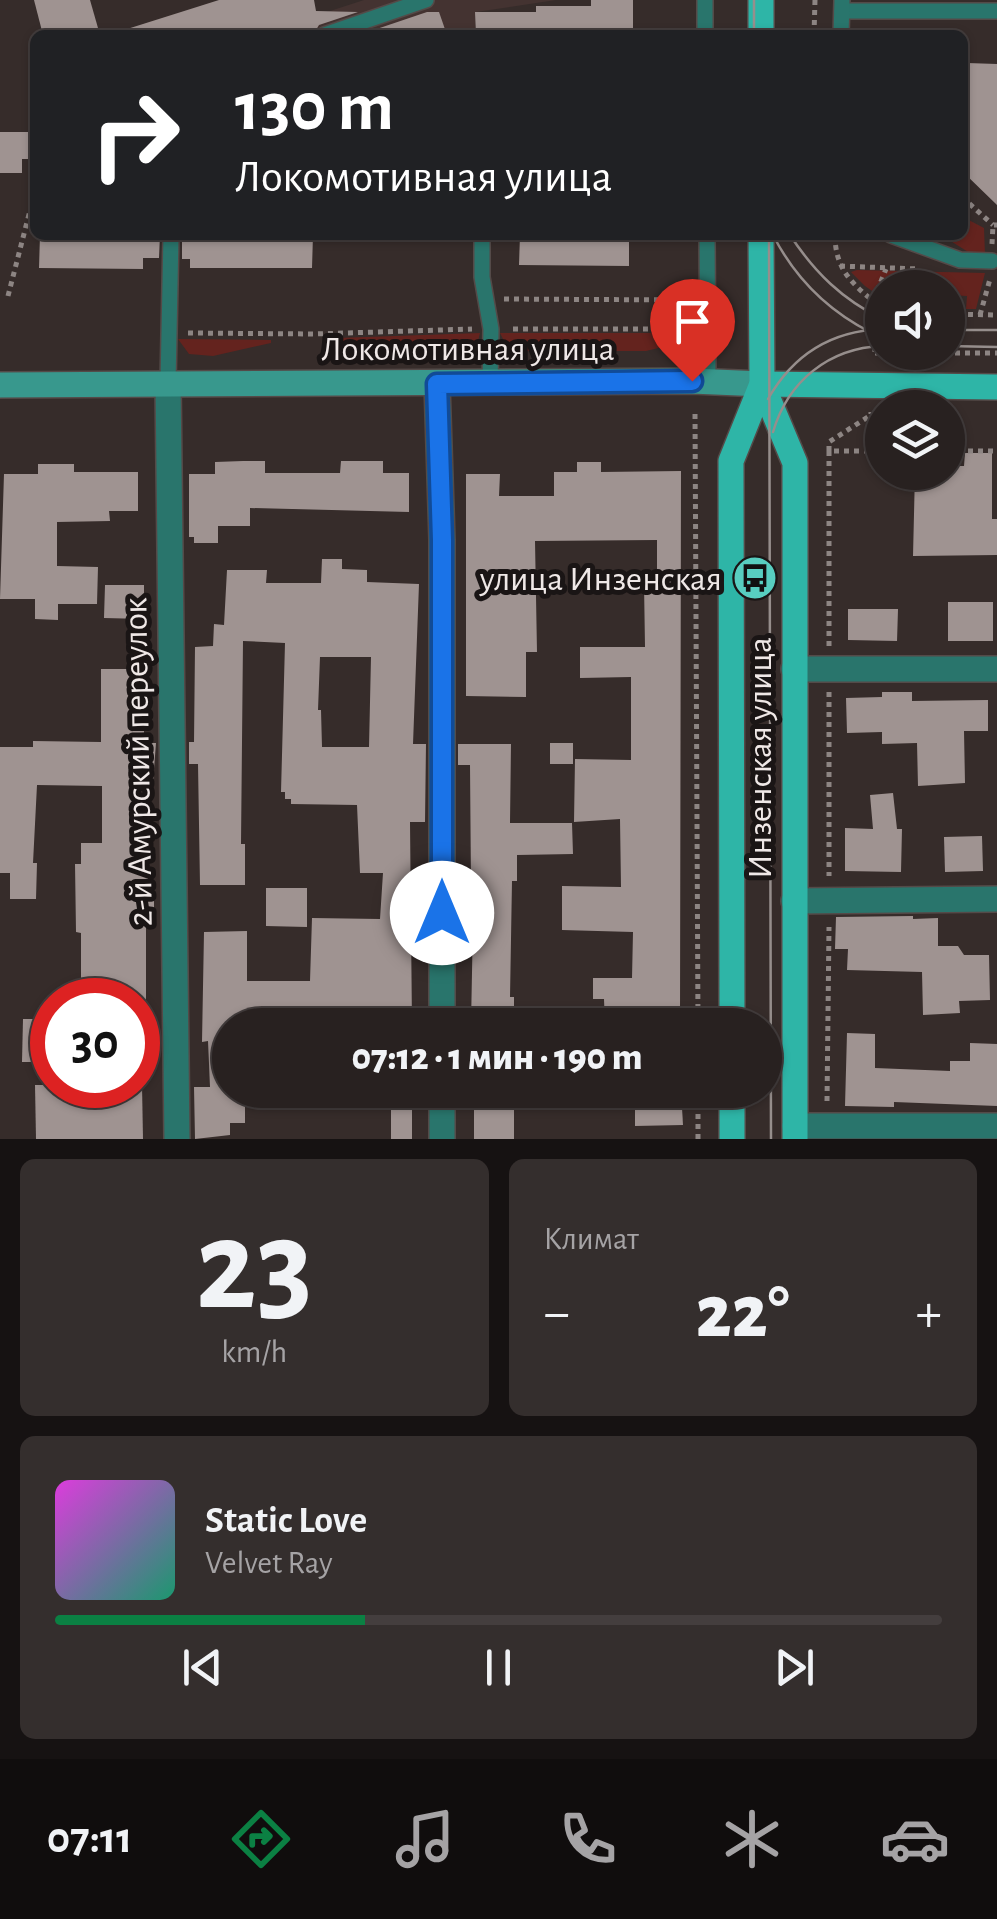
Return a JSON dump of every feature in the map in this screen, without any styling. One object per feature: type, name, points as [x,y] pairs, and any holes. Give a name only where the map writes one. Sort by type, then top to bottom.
[{"type":"main road","points":[[761,0],[761,30]]},
{"type":"main road","name":"Инзенская улица","points":[[761,240],[762,384],[795,463],[795,1132]]},
{"type":"main road","name":"Локомотивная улица","points":[[0,384],[708,382],[997,387]]},
{"type":"main road","name":"Инзенская улица","points":[[732,1008],[731,461],[762,384]]},
{"type":"main road","points":[[732,1108],[732,1139]]},
{"type":"street","name":"2-й Амурский переулок","points":[[168,384],[176,1139]]},
{"type":"street","points":[[437,384],[442,540],[442,1008]]},
{"type":"street","points":[[794,670],[997,669]]},
{"type":"street","points":[[794,901],[997,899]]},
{"type":"street","points":[[442,1108],[442,1139]]},
{"type":"street","points":[[795,1132],[826,1126],[997,1126]]},
{"type":"lane","points":[[339,30],[426,0]]},
{"type":"lane","points":[[705,0],[705,30]]},
{"type":"lane","points":[[842,6],[997,11]]},
{"type":"lane","points":[[168,384],[171,240]]},
{"type":"lane","points":[[484,240],[482,277],[491,329],[490,384]]},
{"type":"lane","points":[[707,240],[708,382]]},
{"type":"lane","points":[[905,240],[960,260],[992,266]]},
{"type":"path","points":[[814,30],[815,0]]},
{"type":"path","points":[[968,202],[993,225]]},
{"type":"path","points":[[8,296],[30,210]]},
{"type":"path","points":[[835,240],[846,278],[865,295]]},
{"type":"path","points":[[980,315],[992,266]]},
{"type":"path","points":[[486,299],[693,300]]},
{"type":"path","points":[[965,315],[997,315]]},
{"type":"path","points":[[170,333],[687,329]]},
{"type":"path","points":[[965,353],[997,353]]},
{"type":"path","points":[[696,414],[698,1008]]},
{"type":"path","points":[[826,1126],[829,442],[865,419]]},
{"type":"path","points":[[829,450],[865,451]]},
{"type":"path","points":[[965,451],[997,451]]},
{"type":"path","points":[[698,1108],[698,1139]]},
{"type":"shaded area","points":[[364,0],[556,0],[476,12],[475,30],[271,30]]},
{"type":"shaded area","points":[[968,220],[984,228],[985,255],[973,255],[949,240],[968,240]]},
{"type":"shaded area","points":[[865,270],[865,286],[851,272]]},
{"type":"shaded area","points":[[965,273],[985,273],[976,309],[966,309]]},
{"type":"shaded area","points":[[480,333],[477,345],[445,354],[408,354],[337,342],[337,338]]},
{"type":"shaded area","points":[[500,333],[671,333],[675,344],[646,351],[516,351],[507,347]]},
{"type":"shaded area","points":[[178,339],[271,343],[213,356],[189,354]]},
{"type":"building","points":[[34,0],[90,0],[99,30],[42,30]]},
{"type":"building","points":[[219,0],[314,0],[316,11],[358,12],[319,25],[316,30],[124,30]]},
{"type":"building","points":[[591,0],[633,0],[633,30],[476,30],[475,12],[536,12],[536,6],[591,6]]},
{"type":"building","points":[[427,12],[439,12],[445,30],[374,30]]},
{"type":"building","points":[[968,63],[997,64],[997,205],[968,177]]},
{"type":"building","points":[[0,132],[30,132],[30,159],[22,159],[22,173],[0,173]]},
{"type":"building","points":[[40,240],[160,240],[159,258],[143,258],[143,269],[39,268]]},
{"type":"building","points":[[182,240],[313,240],[312,268],[190,268],[190,259],[182,259]]},
{"type":"building","points":[[520,240],[629,240],[629,266],[519,265]]},
{"type":"building","points":[[965,453],[992,453],[992,519],[997,519],[997,555],[913,556],[915,490],[965,490]]},
{"type":"building","points":[[265,461],[265,473],[340,473],[341,461],[383,461],[383,473],[409,473],[409,512],[250,508],[250,526],[218,526],[218,543],[194,543],[194,537],[189,537],[189,474],[215,474],[215,462]]},
{"type":"building","points":[[577,462],[601,462],[601,472],[681,471],[680,1008],[604,1008],[604,999],[593,999],[593,978],[632,978],[633,932],[562,930],[562,886],[621,887],[620,819],[574,822],[575,759],[631,760],[631,677],[580,678],[580,647],[645,647],[644,583],[657,583],[657,540],[535,541],[537,652],[526,652],[526,697],[466,696],[466,474],[500,474],[499,496],[554,496],[554,472],[577,472]]},
{"type":"building","points":[[38,464],[74,464],[74,472],[138,472],[138,511],[109,511],[110,521],[57,522],[57,566],[98,567],[97,604],[58,604],[58,620],[35,619],[35,599],[0,599],[4,474],[38,474]]},
{"type":"building","points":[[322,559],[342,559],[342,569],[367,570],[367,582],[419,584],[413,744],[426,744],[425,822],[410,822],[412,1008],[212,1008],[212,1108],[245,1108],[245,1123],[230,1123],[230,1135],[195,1139],[194,1087],[210,1087],[208,1041],[202,1042],[204,932],[247,931],[247,981],[310,981],[312,918],[380,919],[383,873],[360,873],[357,805],[291,804],[291,799],[285,799],[285,792],[281,792],[285,643],[243,641],[241,844],[245,844],[245,885],[200,885],[198,764],[189,764],[189,742],[194,742],[195,647],[213,646],[214,624],[224,625],[227,570],[267,570],[266,583],[321,583]],"holes":[[[320,657],[371,657],[369,747],[322,747],[318,710]]]},
{"type":"building","points":[[105,585],[144,585],[144,619],[104,618]]},
{"type":"building","points":[[948,602],[993,602],[993,641],[948,641]]},
{"type":"building","points":[[848,609],[898,609],[897,641],[848,640]]},
{"type":"building","points":[[101,669],[137,669],[138,680],[144,680],[144,743],[156,743],[153,782],[140,782],[140,825],[148,825],[148,881],[154,881],[154,919],[146,920],[146,978],[81,978],[75,864],[81,864],[81,843],[102,843],[102,786],[37,785],[33,863],[37,863],[36,899],[10,899],[10,873],[0,873],[0,747],[33,747],[33,741],[101,742]]},
{"type":"building","points":[[882,692],[912,692],[912,701],[988,700],[988,731],[964,731],[965,783],[918,786],[917,743],[882,744],[882,732],[847,733],[846,698],[882,697]]},
{"type":"building","points":[[550,743],[573,743],[573,764],[550,764]]},
{"type":"building","points":[[458,744],[511,744],[510,823],[572,823],[573,854],[517,855],[517,881],[512,881],[510,997],[514,997],[514,1008],[471,1008],[473,920],[467,920],[467,887],[471,887],[470,765],[458,765]]},
{"type":"building","points":[[893,793],[897,829],[902,829],[901,872],[845,871],[845,828],[873,829],[870,795]]},
{"type":"building","points":[[982,836],[983,871],[945,872],[944,837]]},
{"type":"building","points":[[266,888],[307,888],[307,927],[266,926]]},
{"type":"building","points":[[836,917],[938,918],[938,946],[958,946],[964,955],[989,955],[990,1000],[959,1001],[960,1013],[923,1015],[922,972],[847,970],[848,949],[835,949]]},
{"type":"building","points":[[23,1019],[30,1019],[30,1062],[22,1062]]},
{"type":"building","points":[[847,1033],[875,1034],[875,1068],[950,1071],[950,1061],[970,1061],[970,1043],[997,1044],[997,1106],[894,1102],[894,1107],[845,1106]]},
{"type":"building","points":[[35,1108],[142,1108],[143,1139],[36,1139]]},
{"type":"building","points":[[391,1108],[412,1108],[412,1139],[391,1139]]},
{"type":"building","points":[[474,1108],[514,1108],[514,1139],[474,1139]]},
{"type":"building","points":[[635,1108],[682,1108],[683,1125],[635,1126]]},
{"type":"tram line","points":[[754,0],[754,30]]},
{"type":"tram line","points":[[769,240],[771,1139]]},
{"type":"tram line","points":[[776,240],[814,291],[865,329]]},
{"type":"tram line","points":[[794,240],[830,284],[865,309]]},
{"type":"tram line","points":[[965,330],[997,330]]},
{"type":"tram line","points":[[768,399],[789,370],[815,348],[865,331]]},
{"type":"tram line","points":[[965,346],[997,347]]},
{"type":"tram line","points":[[773,432],[789,397],[813,371],[845,353],[865,348]]},
{"type":"place","name":"улица Инзенская","points":[[755,578]]},
{"type":"route","points":[[442,913],[442,540],[437,384],[692,381]]}]
